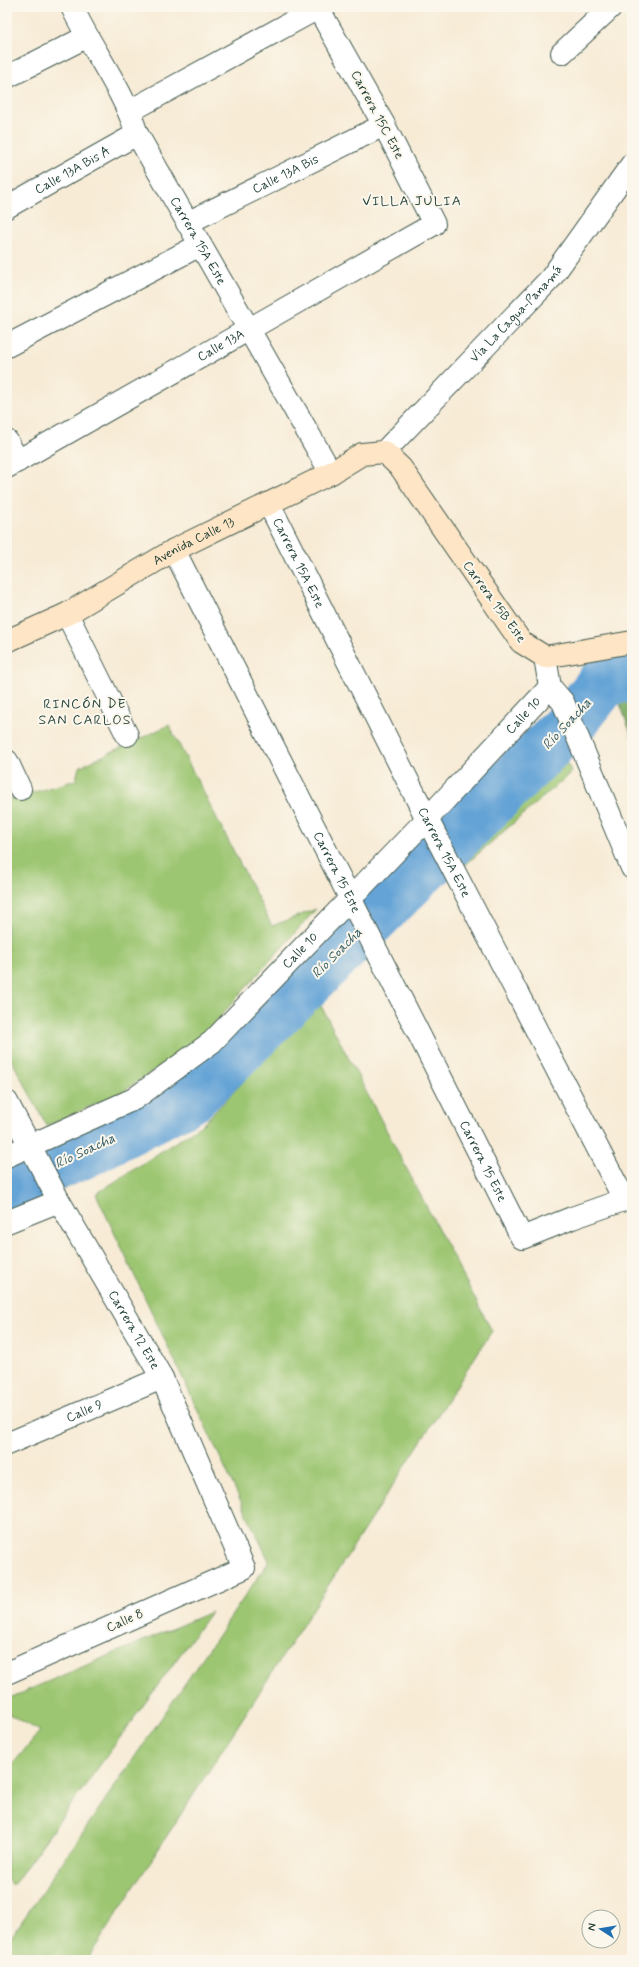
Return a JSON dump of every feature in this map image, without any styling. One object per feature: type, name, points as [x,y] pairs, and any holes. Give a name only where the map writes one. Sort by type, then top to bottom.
[{"type":"main road","name":"Avenida Calle 13","points":[[7,641],[67,614],[174,550],[331,473],[362,454],[384,452]]},
{"type":"main road","name":"Carrera 15B Este","points":[[384,452],[401,468],[520,642],[545,657]]},
{"type":"main road","points":[[545,657],[632,642]]},
{"type":"street","name":"Carrera 15A Este","points":[[72,7],[86,37],[130,111],[137,134],[331,473]]},
{"type":"street","points":[[562,54],[611,7]]},
{"type":"street","points":[[130,111],[318,8]]},
{"type":"street","name":"Carrera 15C Este","points":[[318,8],[384,125],[434,224]]},
{"type":"street","points":[[7,78],[86,37]]},
{"type":"street","name":"Calle 13A Bis","points":[[187,223],[384,125]]},
{"type":"street","name":"Calle 13A Bis A","points":[[7,207],[137,134]]},
{"type":"street","name":"Vía La Cagua-Panamá","points":[[384,452],[551,278],[632,164]]},
{"type":"street","name":"Calle 13A","points":[[13,464],[434,224]]},
{"type":"street","points":[[7,346],[200,244]]},
{"type":"street","points":[[7,441],[13,464]]},
{"type":"street","name":"Carrera 15A Este","points":[[269,504],[431,827],[628,1198]]},
{"type":"street","name":"Carrera 15 Este","points":[[174,550],[522,1238],[628,1198]]},
{"type":"street","points":[[67,614],[127,735]]},
{"type":"street","points":[[545,657],[557,695],[584,751],[632,868]]},
{"type":"street","name":"Calle 10","points":[[7,1156],[32,1150],[134,1099],[212,1042],[354,906],[557,695]]},
{"type":"street","points":[[7,761],[20,789]]},
{"type":"street","name":"Carrera 12 Este","points":[[7,1102],[56,1194],[162,1378],[244,1568]]},
{"type":"street","points":[[7,1222],[56,1194]]},
{"type":"street","name":"Calle 9","points":[[7,1444],[162,1378]]},
{"type":"street","name":"Calle 8","points":[[7,1674],[244,1568]]},
{"type":"green space","points":[[632,693],[632,737],[617,696]]},
{"type":"green space","points":[[540,719],[572,772],[317,994],[201,1116],[52,1196],[7,1215],[7,1171],[37,1158],[181,1080],[225,1042],[449,824]]},
{"type":"green space","points":[[169,725],[272,926],[316,909],[202,1037],[124,1091],[47,1126],[7,1052],[7,800],[76,780],[79,767]]},
{"type":"green space","points":[[319,1002],[492,1331],[87,1960],[7,1960],[7,1943],[269,1561],[96,1194],[203,1124]]},
{"type":"green space","points":[[211,1612],[13,1885],[7,1880],[7,1771],[40,1731],[7,1713],[7,1699]]},
{"type":"waterway","name":"Río Soacha","points":[[7,1185],[83,1153],[190,1098],[572,722],[605,680],[632,676]]},
{"type":"district","name":"VILLA JULIA","points":[[412,201]]},
{"type":"district","name":"RINCÓN DE SAN CARLOS","points":[[85,712]]}]
